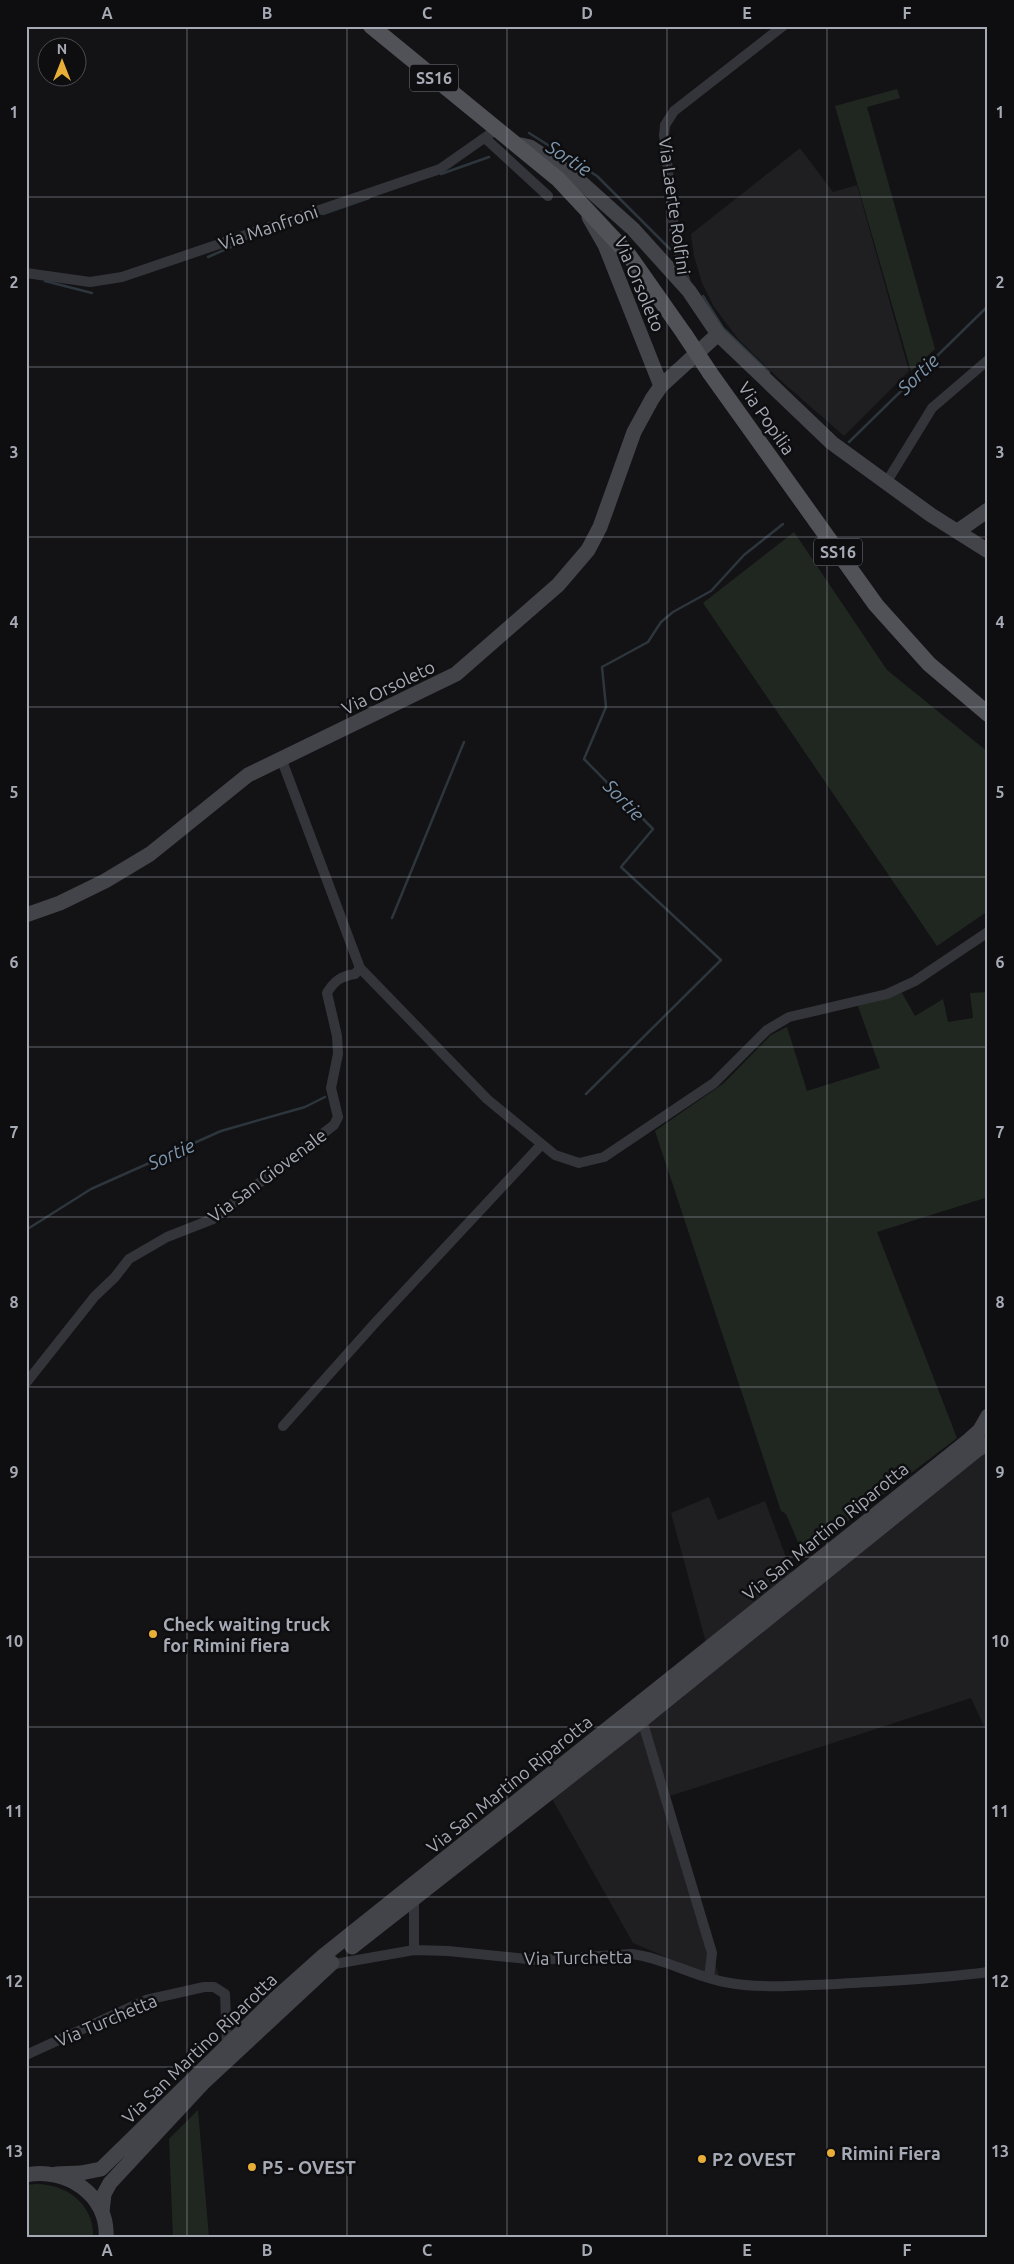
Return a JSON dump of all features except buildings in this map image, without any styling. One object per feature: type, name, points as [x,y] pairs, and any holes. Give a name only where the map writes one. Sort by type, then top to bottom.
[{"type":"main road","name":"Via Popilia","points":[[371,26],[491,133],[516,144],[578,198],[628,254],[876,605],[929,664],[988,714]]},
{"type":"street","name":"Via Laerte Rolfini","points":[[689,291],[682,272],[675,224],[664,135],[665,125],[674,111],[783,26]]},
{"type":"street","name":"Via Popilia","points":[[491,133],[548,196]]},
{"type":"street","name":"Via Manfroni","points":[[26,273],[90,282],[122,277],[440,169],[491,133]]},
{"type":"street","name":"Via Popilia","points":[[516,144],[530,147],[573,175],[633,229],[689,291],[718,334],[832,442],[886,483],[988,551]]},
{"type":"street","name":"Via Orsoleto","points":[[578,198],[604,245],[661,386]]},
{"type":"street","name":"Via Orsoleto","points":[[26,916],[60,903],[105,881],[150,854],[248,775],[456,674],[558,585],[588,550],[600,527],[634,432],[661,386],[718,334]]},
{"type":"street","points":[[886,483],[932,408],[988,360]]},
{"type":"street","points":[[958,531],[988,510]]},
{"type":"street","points":[[281,758],[360,968],[487,1099],[555,1155],[579,1163],[604,1157],[714,1083],[767,1030],[789,1017],[887,994],[915,981],[986,937]]},
{"type":"street","name":"Via San Giovenale","points":[[26,1383],[94,1296],[115,1277],[129,1259],[167,1237],[213,1219],[334,1125],[338,1117],[331,1088],[338,1054],[337,1036],[327,993],[332,984],[342,976],[355,974],[360,968]]},
{"type":"street","points":[[283,1426],[375,1323],[541,1145]]},
{"type":"street","name":"Via San Martino Riparotta","points":[[26,2175],[37,2173],[81,2173],[101,2169],[227,2045],[323,1956],[969,1440],[980,1430],[988,1416]]},
{"type":"street","name":"Via San Martino Riparotta","points":[[102,2212],[104,2194],[110,2183],[204,2082],[329,1965],[642,1720],[977,1450],[988,1444]]},
{"type":"street","points":[[642,1720],[712,1953],[709,1978]]},
{"type":"street","points":[[414,1898],[414,1950]]},
{"type":"street","name":"Via Turchetta","points":[[329,1965],[414,1950],[448,1951],[537,1960],[632,1954],[646,1956],[661,1963],[728,1983],[768,1986],[906,1981],[988,1972]]},
{"type":"street","name":"Via Turchetta","points":[[26,2055],[146,2000],[204,1987],[214,1987],[225,1994],[227,2045]]},
{"type":"street","points":[[56,2174],[80,2186],[91,2195],[102,2212],[106,2238]]},
{"type":"shaded area","points":[[897,89],[900,98],[867,107],[935,349],[911,371],[835,106]]},
{"type":"shaded area","points":[[800,148],[833,192],[857,185],[909,371],[844,436],[779,379],[738,339],[714,307],[702,283],[694,256],[691,234]]},
{"type":"shaded area","points":[[794,532],[887,670],[988,752],[988,911],[937,946],[703,603]]},
{"type":"shaded area","points":[[988,992],[988,1197],[877,1232],[957,1438],[809,1551],[800,1547],[786,1514],[781,1511],[655,1131],[724,1083],[771,1035],[787,1027],[807,1091],[880,1068],[858,1006],[902,993],[915,1016],[943,999],[948,1022],[973,1018],[970,993]]},
{"type":"shaded area","points":[[988,1432],[988,1735],[971,1698],[667,1797],[720,1980],[633,1943],[547,1790],[709,1654],[671,1513],[709,1497],[718,1520],[765,1501],[796,1584]]},
{"type":"shaded area","points":[[198,2110],[209,2238],[173,2238],[169,2139]]},
{"type":"shaded area","points":[[36,2184],[58,2188],[68,2192],[77,2199],[84,2206],[89,2216],[93,2238],[26,2238],[26,2185]]},
{"type":"waterway","name":"Sortie","points":[[529,133],[597,176],[670,249]]},
{"type":"waterway","name":"Sortie","points":[[441,174],[489,157]]},
{"type":"waterway","name":"Sortie","points":[[323,214],[369,198]]},
{"type":"waterway","name":"Sortie","points":[[208,257],[245,241]]},
{"type":"waterway","name":"Sortie","points":[[45,281],[92,293]]},
{"type":"waterway","name":"Sortie","points":[[703,296],[723,328],[769,372]]},
{"type":"waterway","name":"Sortie","points":[[849,442],[988,306]]},
{"type":"waterway","name":"Sortie","points":[[586,1094],[721,960],[621,867],[653,829],[584,759],[606,707],[602,667],[648,642],[661,622],[673,612],[711,591],[744,555],[783,524]]},
{"type":"waterway","name":"Sortie","points":[[392,918],[464,742]]},
{"type":"waterway","name":"Sortie","points":[[26,1230],[91,1189],[221,1131],[305,1107],[325,1097]]},
{"type":"place","name":"Check waiting truck for Rimini fiera","points":[[153,1634]]},
{"type":"place","name":"Rimini Fiera","points":[[831,2153]]},
{"type":"place","name":"P2 OVEST","points":[[702,2159]]},
{"type":"place","name":"P5 - OVEST","points":[[252,2167]]}]
